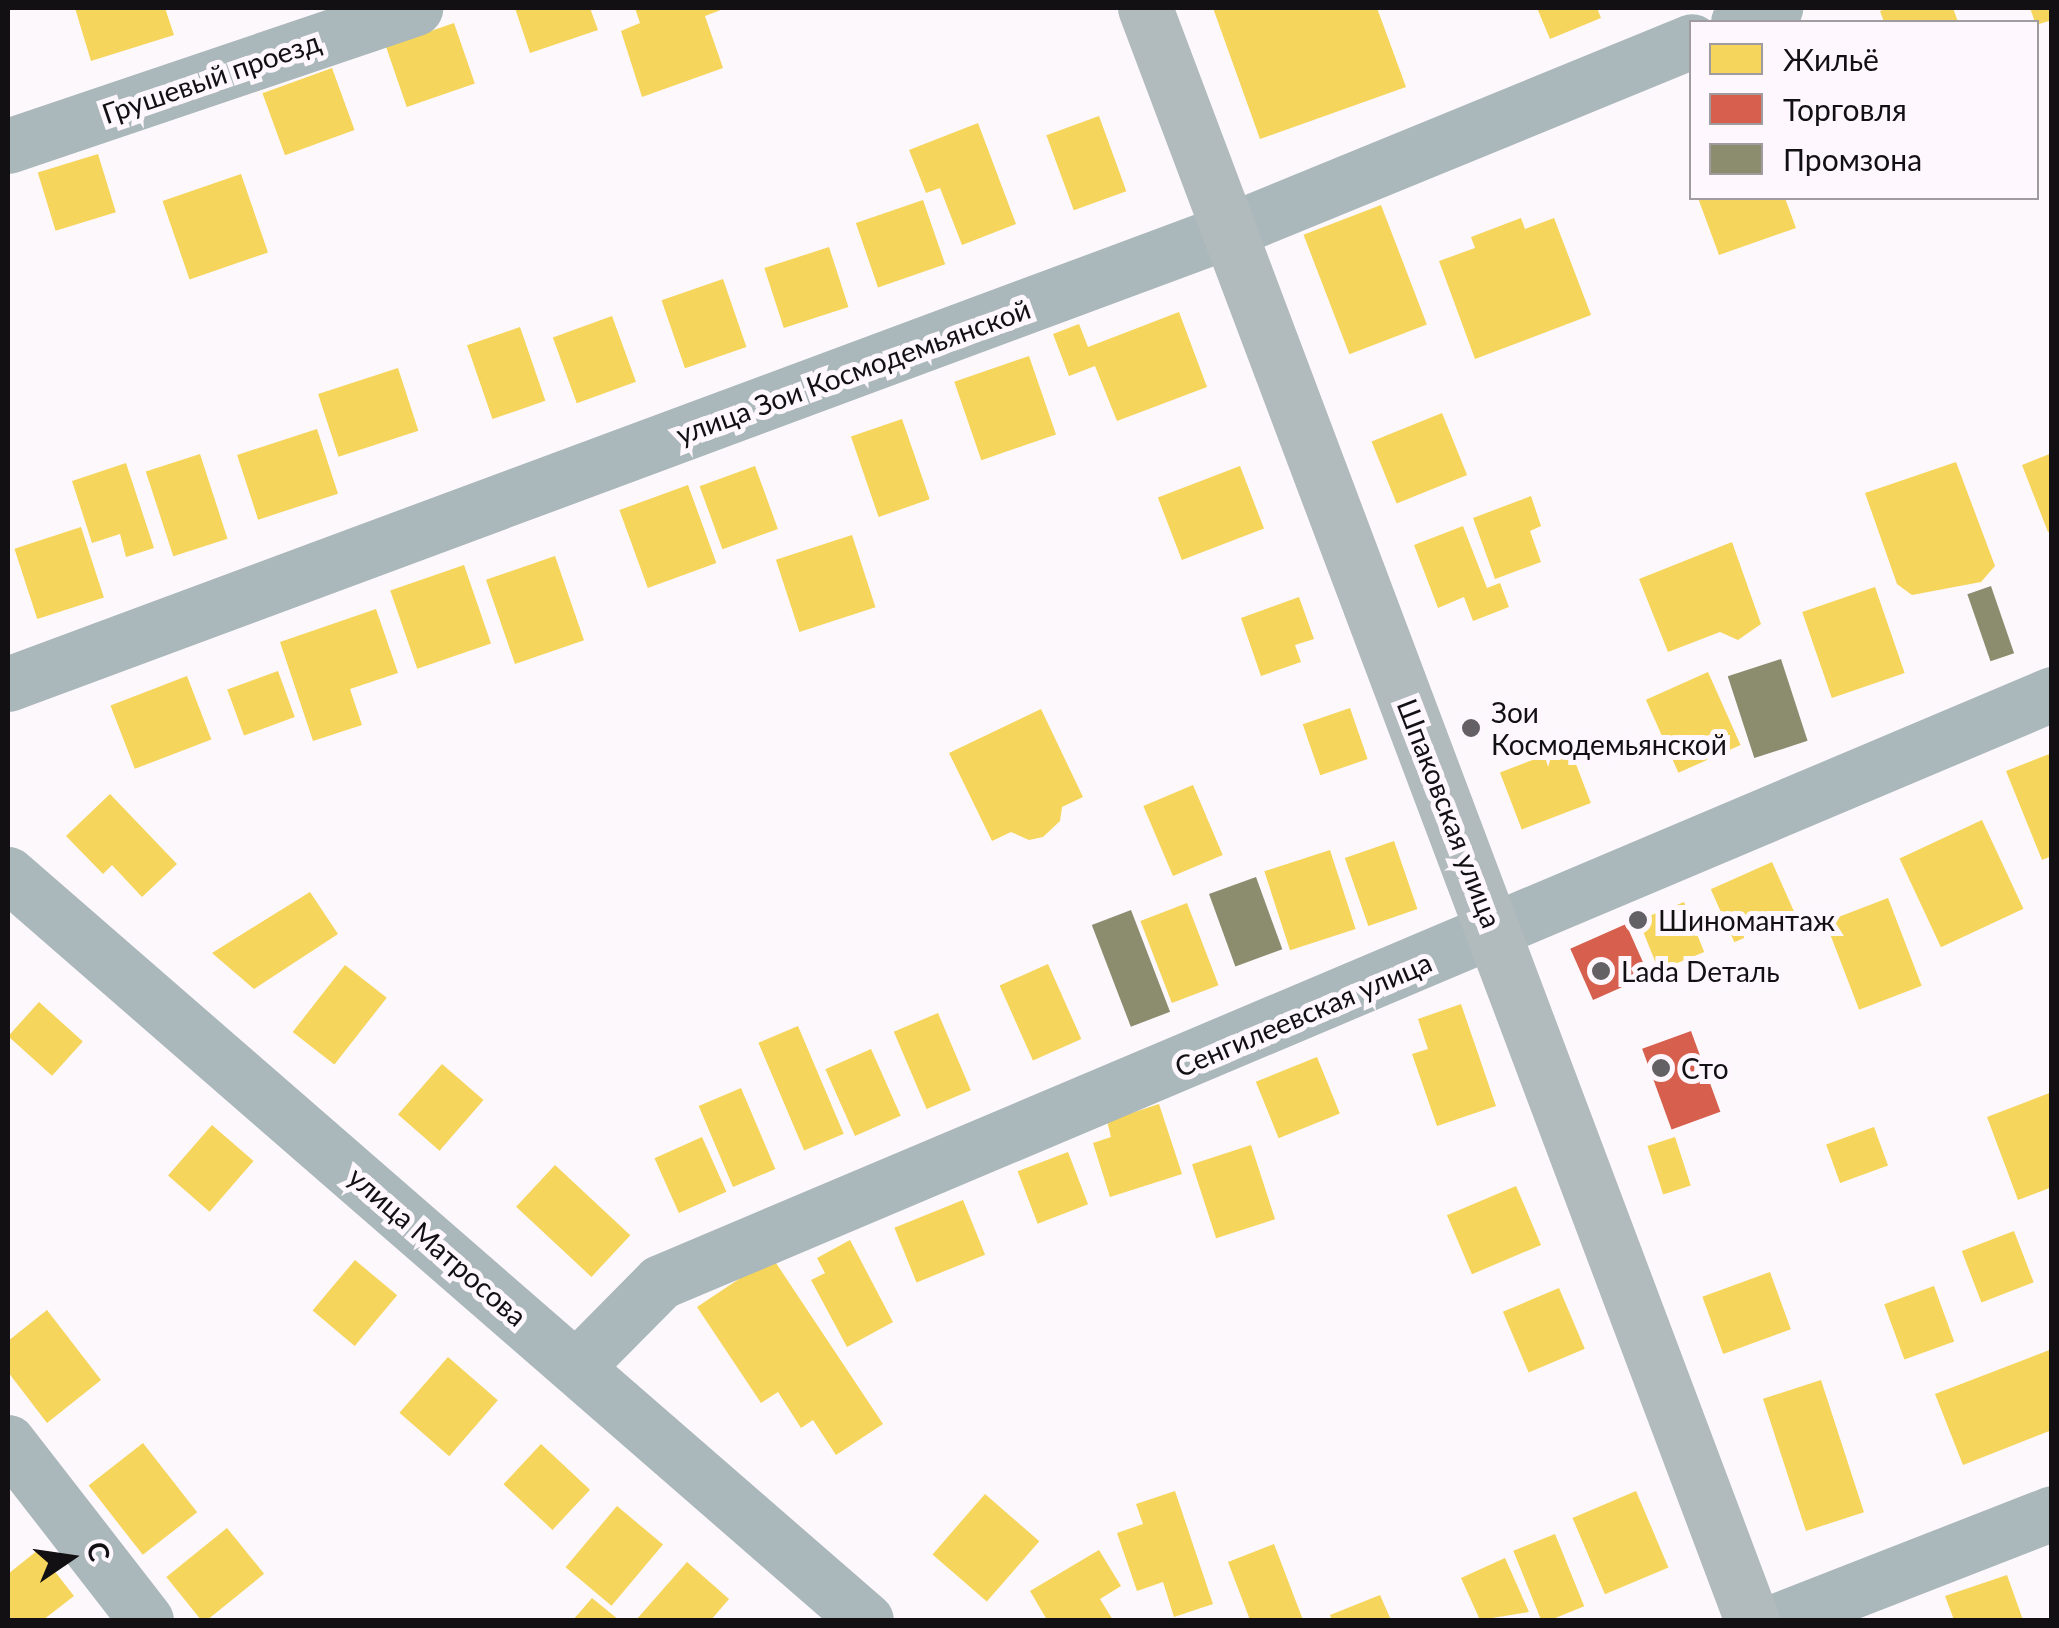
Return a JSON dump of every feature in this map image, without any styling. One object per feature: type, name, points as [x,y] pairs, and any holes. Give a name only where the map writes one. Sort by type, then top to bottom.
[{"type":"main road","name":"Шпаковская улица","points":[[1144,8],[1752,1620]]},
{"type":"street","name":"Грушевый проезд","points":[[8,146],[415,8]]},
{"type":"street","points":[[1743,20],[1774,8]]},
{"type":"street","name":"улица Зои Космодемьянской","points":[[8,684],[1228,231],[1689,43]]},
{"type":"street","name":"Сенгилеевская улица","points":[[577,1366],[660,1282],[1496,934],[2052,694]]},
{"type":"street","name":"улица Матросова","points":[[8,874],[866,1620]]},
{"type":"street","points":[[8,1442],[146,1620]]},
{"type":"street","points":[[1778,1620],[2052,1513]]},
{"type":"building: Жильё","points":[[75,8],[165,8],[174,35],[91,61]]},
{"type":"building: Жильё","points":[[515,8],[590,8],[598,30],[530,53]]},
{"type":"building: Жильё","points":[[635,8],[726,8],[705,16],[723,68],[642,97],[621,31],[640,23]]},
{"type":"building: Жильё","points":[[1213,8],[1377,8],[1406,87],[1260,139]]},
{"type":"building: Жильё","points":[[1537,8],[1597,8],[1601,18],[1550,39]]},
{"type":"building: Жильё","points":[[1953,8],[1957,20],[1883,20],[1880,11]]},
{"type":"building: Жильё","points":[[2030,8],[2052,8],[2052,20],[2039,24],[2039,20],[2034,20]]},
{"type":"building: Жильё","points":[[454,23],[475,84],[407,107],[386,46]]},
{"type":"building: Жильё","points":[[332,68],[355,130],[285,155],[262,93]]},
{"type":"building: Жильё","points":[[1099,116],[1126,191],[1074,210],[1046,135]]},
{"type":"building: Жильё","points":[[978,123],[1016,224],[962,245],[940,188],[926,193],[909,150]]},
{"type":"building: Жильё","points":[[98,154],[116,212],[56,231],[38,172]]},
{"type":"building: Жильё","points":[[241,174],[268,252],[190,280],[163,201]]},
{"type":"building: Жильё","points":[[923,200],[945,264],[878,287],[856,223]]},
{"type":"building: Жильё","points":[[1699,200],[1786,200],[1796,228],[1719,255]]},
{"type":"building: Жильё","points":[[1381,205],[1427,324],[1349,354],[1304,235]]},
{"type":"building: Жильё","points":[[1521,218],[1525,229],[1554,218],[1591,315],[1475,359],[1439,261],[1475,248],[1471,237]]},
{"type":"building: Жильё","points":[[829,247],[848,307],[784,328],[764,268]]},
{"type":"building: Жильё","points":[[723,279],[746,347],[685,368],[662,300]]},
{"type":"building: Жильё","points":[[1179,312],[1207,387],[1117,421],[1095,366],[1069,376],[1053,334],[1079,324],[1088,347]]},
{"type":"building: Жильё","points":[[612,316],[636,382],[577,403],[553,338]]},
{"type":"building: Жильё","points":[[520,327],[545,401],[492,419],[467,345]]},
{"type":"building: Жильё","points":[[1029,356],[1056,434],[981,460],[954,382]]},
{"type":"building: Жильё","points":[[398,368],[418,431],[339,457],[318,394]]},
{"type":"building: Жильё","points":[[1442,413],[1467,475],[1397,504],[1372,441]]},
{"type":"building: Жильё","points":[[902,419],[930,499],[879,517],[851,437]]},
{"type":"building: Жильё","points":[[317,429],[338,494],[258,520],[237,455]]},
{"type":"building: Жильё","points":[[2052,453],[2052,530],[2048,532],[2022,465]]},
{"type":"building: Жильё","points":[[200,454],[228,539],[173,556],[146,472]]},
{"type":"building: Жильё","points":[[1956,462],[1995,566],[1981,582],[1912,595],[1897,584],[1865,493]]},
{"type":"building: Жильё","points":[[126,463],[154,548],[126,557],[120,534],[92,543],[72,481]]},
{"type":"building: Жильё","points":[[755,466],[778,529],[722,549],[700,486]]},
{"type":"building: Жильё","points":[[1240,466],[1264,529],[1182,560],[1158,498]]},
{"type":"building: Жильё","points":[[688,485],[716,563],[648,588],[619,510]]},
{"type":"building: Жильё","points":[[1531,496],[1541,526],[1530,531],[1541,562],[1495,579],[1473,518]]},
{"type":"building: Жильё","points":[[1463,526],[1487,588],[1500,583],[1509,607],[1473,621],[1464,597],[1438,608],[1414,545]]},
{"type":"building: Жильё","points":[[81,527],[104,597],[37,619],[14,549]]},
{"type":"building: Жильё","points":[[852,535],[875,607],[799,632],[776,560]]},
{"type":"building: Жильё","points":[[1732,542],[1761,624],[1738,640],[1720,632],[1668,652],[1639,579]]},
{"type":"building: Жильё","points":[[555,556],[584,640],[515,664],[486,580]]},
{"type":"building: Жильё","points":[[464,565],[491,643],[417,669],[390,590]]},
{"type":"building: Жильё","points":[[1875,587],[1905,673],[1832,698],[1802,612]]},
{"type":"building: Жильё","points":[[1299,597],[1314,639],[1295,645],[1301,662],[1261,676],[1241,618]]},
{"type":"building: Жильё","points":[[376,609],[398,673],[350,689],[362,725],[313,741],[280,642]]},
{"type":"building: Жильё","points":[[278,671],[295,717],[244,736],[227,689]]},
{"type":"building: Жильё","points":[[1708,672],[1741,745],[1678,773],[1646,700]]},
{"type":"building: Жильё","points":[[187,676],[211,739],[135,769],[110,705]]},
{"type":"building: Жильё","points":[[1350,708],[1368,759],[1320,775],[1303,724]]},
{"type":"building: Жильё","points":[[1041,709],[1083,797],[1062,807],[1060,821],[1043,837],[1029,840],[1011,832],[992,841],[949,753]]},
{"type":"building: Жильё","points":[[1569,746],[1591,803],[1522,829],[1500,773]]},
{"type":"building: Жильё","points":[[2052,753],[2052,856],[2042,860],[2006,771]]},
{"type":"building: Жильё","points":[[1193,785],[1223,855],[1173,876],[1143,806]]},
{"type":"building: Жильё","points":[[110,794],[177,864],[142,897],[112,865],[103,874],[66,836]]},
{"type":"building: Жильё","points":[[1982,820],[2023,909],[1941,947],[1900,858]]},
{"type":"building: Жильё","points":[[1394,841],[1417,909],[1368,926],[1345,858]]},
{"type":"building: Жильё","points":[[1330,850],[1356,929],[1290,950],[1264,871]]},
{"type":"building: Жильё","points":[[1772,862],[1796,915],[1734,942],[1711,889]]},
{"type":"building: Жильё","points":[[310,892],[338,934],[254,989],[212,953]]},
{"type":"building: Жильё","points":[[1888,898],[1922,986],[1859,1010],[1825,922]]},
{"type":"building: Жильё","points":[[1684,902],[1704,952],[1659,970],[1639,920]]},
{"type":"building: Жильё","points":[[1187,903],[1219,985],[1172,1003],[1140,921]]},
{"type":"building: Жильё","points":[[1048,964],[1081,1039],[1033,1060],[1000,986]]},
{"type":"building: Жильё","points":[[345,965],[387,998],[334,1065],[293,1032]]},
{"type":"building: Жильё","points":[[39,1002],[83,1041],[52,1076],[8,1036]]},
{"type":"building: Жильё","points":[[1461,1004],[1496,1106],[1437,1126],[1412,1054],[1428,1049],[1418,1019]]},
{"type":"building: Жильё","points":[[938,1013],[971,1090],[927,1109],[894,1032]]},
{"type":"building: Жильё","points":[[798,1026],[844,1134],[804,1151],[758,1043]]},
{"type":"building: Жильё","points":[[871,1049],[901,1116],[855,1136],[825,1069]]},
{"type":"building: Жильё","points":[[1317,1057],[1340,1114],[1279,1138],[1256,1082]]},
{"type":"building: Жильё","points":[[442,1064],[484,1100],[440,1151],[398,1115]]},
{"type":"building: Жильё","points":[[741,1088],[775,1169],[733,1187],[699,1106]]},
{"type":"building: Жильё","points":[[2052,1092],[2052,1187],[2018,1200],[1987,1117]]},
{"type":"building: Жильё","points":[[1159,1104],[1182,1174],[1110,1197],[1093,1143],[1111,1137],[1107,1121]]},
{"type":"building: Жильё","points":[[212,1125],[254,1161],[210,1212],[168,1176]]},
{"type":"building: Жильё","points":[[1874,1127],[1888,1166],[1840,1183],[1826,1144]]},
{"type":"building: Жильё","points":[[702,1137],[726,1192],[679,1213],[654,1158]]},
{"type":"building: Жильё","points":[[1675,1137],[1691,1186],[1663,1194],[1647,1146]]},
{"type":"building: Жильё","points":[[1251,1145],[1275,1219],[1216,1238],[1192,1164]]},
{"type":"building: Жильё","points":[[1068,1152],[1088,1204],[1038,1224],[1018,1171]]},
{"type":"building: Жильё","points":[[555,1165],[630,1235],[591,1277],[516,1207]]},
{"type":"building: Жильё","points":[[1516,1186],[1541,1245],[1472,1274],[1447,1215]]},
{"type":"building: Жильё","points":[[963,1200],[985,1255],[916,1282],[894,1228]]},
{"type":"building: Жильё","points":[[2014,1231],[2034,1282],[1981,1302],[1962,1251]]},
{"type":"building: Жильё","points":[[850,1240],[893,1322],[847,1347],[811,1280],[825,1273],[817,1258]]},
{"type":"building: Жильё","points":[[772,1257],[883,1424],[836,1455],[813,1420],[801,1428],[778,1392],[761,1403],[697,1307]]},
{"type":"building: Жильё","points":[[355,1260],[397,1295],[355,1346],[313,1311]]},
{"type":"building: Жильё","points":[[1770,1272],[1791,1329],[1723,1354],[1702,1297]]},
{"type":"building: Жильё","points":[[1934,1286],[1954,1341],[1904,1360],[1884,1304]]},
{"type":"building: Жильё","points":[[1559,1288],[1585,1349],[1529,1373],[1503,1312]]},
{"type":"building: Жильё","points":[[47,1310],[101,1380],[47,1423],[8,1372],[8,1341]]},
{"type":"building: Жильё","points":[[2052,1349],[2052,1430],[1963,1465],[1935,1394]]},
{"type":"building: Жильё","points":[[448,1357],[498,1400],[449,1456],[399,1413]]},
{"type":"building: Жильё","points":[[1821,1380],[1864,1512],[1806,1531],[1763,1399]]},
{"type":"building: Жильё","points":[[143,1443],[197,1512],[143,1555],[89,1485]]},
{"type":"building: Жильё","points":[[541,1444],[590,1490],[552,1530],[503,1484]]},
{"type":"building: Жильё","points":[[1175,1491],[1213,1604],[1174,1617],[1163,1582],[1137,1591],[1117,1533],[1143,1524],[1136,1504]]},
{"type":"building: Жильё","points":[[1636,1491],[1668,1567],[1605,1594],[1572,1518]]},
{"type":"building: Жильё","points":[[985,1494],[1039,1541],[987,1602],[933,1554]]},
{"type":"building: Жильё","points":[[617,1506],[663,1545],[612,1606],[566,1567]]},
{"type":"building: Жильё","points":[[227,1528],[264,1574],[207,1620],[201,1620],[166,1577]]},
{"type":"building: Жильё","points":[[1555,1534],[1584,1606],[1541,1620],[1513,1551]]},
{"type":"building: Жильё","points":[[1274,1544],[1303,1620],[1250,1620],[1228,1562]]},
{"type":"building: Жильё","points":[[38,1550],[74,1596],[43,1620],[8,1620],[8,1574]]},
{"type":"building: Жильё","points":[[1099,1550],[1121,1586],[1100,1599],[1113,1620],[1047,1620],[1030,1591]]},
{"type":"building: Жильё","points":[[1505,1558],[1529,1612],[1480,1620],[1461,1578]]},
{"type":"building: Жильё","points":[[687,1562],[729,1599],[711,1620],[636,1620]]},
{"type":"building: Жильё","points":[[2007,1575],[2023,1620],[1954,1620],[1945,1596]]},
{"type":"building: Жильё","points":[[1380,1595],[1391,1620],[1332,1620],[1330,1615]]},
{"type":"building: Жильё","points":[[592,1598],[619,1620],[573,1620]]},
{"type":"building: Торговля","points":[[1626,924],[1649,975],[1593,1000],[1570,949]]},
{"type":"building: Торговля","points":[[1691,1031],[1720,1112],[1672,1130],[1642,1049]]},
{"type":"building: Промзона","points":[[1991,586],[2014,653],[1990,661],[1967,594]]},
{"type":"building: Промзона","points":[[1781,659],[1808,741],[1754,758],[1728,676]]},
{"type":"building: Промзона","points":[[1256,877],[1282,949],[1235,966],[1209,894]]},
{"type":"building: Промзона","points":[[1131,910],[1170,1012],[1131,1027],[1092,925]]},
{"type":"place","name":"Зои Космодемьянской","points":[[1471,728]]},
{"type":"place","name":"Шиномантаж","points":[[1638,920]]},
{"type":"place","name":"Lada Dеталь","points":[[1601,971]]},
{"type":"place","name":"Сто","points":[[1661,1068]]}]
